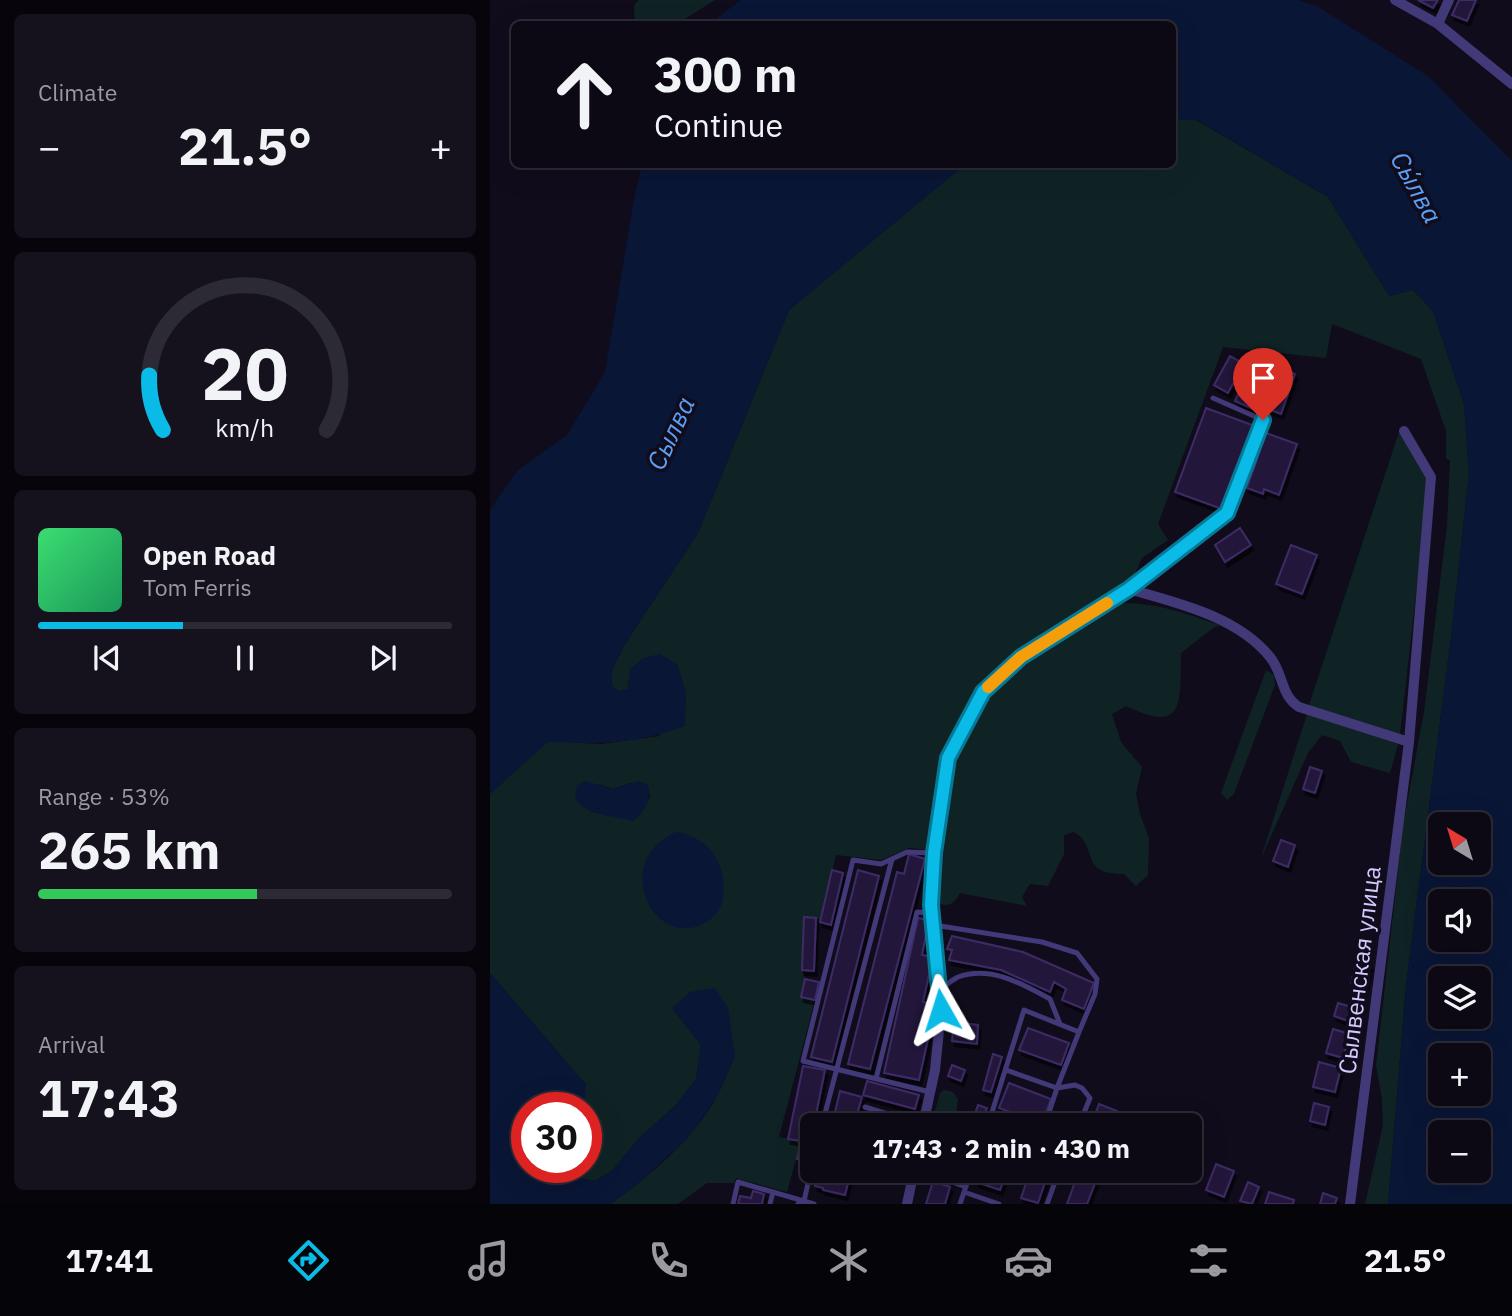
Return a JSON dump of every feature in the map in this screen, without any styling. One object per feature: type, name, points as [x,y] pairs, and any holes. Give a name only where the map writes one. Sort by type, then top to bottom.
[{"type":"street","points":[[1395,0],[1438,24],[1512,84]]},
{"type":"street","points":[[1438,24],[1449,0]]},
{"type":"street","name":"Сылвенская улица","points":[[1350,1204],[1409,742],[1431,477],[1404,431]]},
{"type":"street","points":[[926,1113],[941,1010],[932,919],[934,853],[948,758],[983,692],[1021,657],[1129,589],[1197,609],[1245,635],[1267,653],[1276,665],[1284,694],[1299,707],[1409,742]]},
{"type":"street","points":[[907,1204],[911,1183]]},
{"type":"lane","points":[[1129,589],[1227,513],[1263,420],[1213,398]]},
{"type":"lane","points":[[930,1092],[803,1060],[853,860],[881,864],[907,852],[934,853]]},
{"type":"lane","points":[[825,1113],[892,859]]},
{"type":"lane","points":[[876,1079],[917,912],[932,919],[1042,942],[1077,953],[1097,979],[1096,994],[1056,1088],[1049,1113]]},
{"type":"lane","points":[[939,990],[957,977],[974,974],[1001,975],[1050,999],[1060,1024]]},
{"type":"lane","points":[[993,1113],[1024,1010],[1079,1032]]},
{"type":"lane","points":[[1006,1070],[1056,1088],[1075,1085],[1082,1088],[1090,1098],[1084,1113]]},
{"type":"lane","points":[[864,1107],[884,1113]]},
{"type":"lane","points":[[733,1204],[738,1182],[814,1204]]},
{"type":"lane","points":[[801,1202],[807,1183]]},
{"type":"lane","points":[[949,1183],[999,1204]]},
{"type":"lane","points":[[960,1204],[967,1183]]},
{"type":"lane","points":[[1046,1204],[1054,1183]]},
{"type":"lane","points":[[770,1204],[773,1192]]},
{"type":"green space","points":[[639,0],[715,0],[682,21],[635,21],[634,5]]},
{"type":"green space","points":[[1176,119],[1196,120],[1328,197],[1389,296],[1413,290],[1433,311],[1464,404],[1469,473],[1451,637],[1406,985],[1388,1204],[1365,1204],[1383,1125],[1376,1066],[1403,826],[1424,712],[1447,526],[1450,460],[1446,459],[1446,431],[1421,359],[1332,324],[1326,358],[1223,347],[1158,524],[1168,540],[1142,558],[1134,576],[1127,582],[1025,649],[982,687],[961,719],[943,765],[929,850],[909,848],[881,860],[836,855],[821,919],[804,918],[802,970],[805,979],[801,997],[815,1000],[779,1137],[800,1141],[787,1192],[736,1178],[734,1183],[707,1183],[678,1204],[610,1204],[656,1169],[696,1127],[717,1096],[735,1056],[672,1008],[701,1045],[696,1079],[676,1105],[639,1138],[612,1171],[602,1177],[602,1092],[585,1092],[585,1084],[490,973],[490,794],[548,741],[601,744],[660,736],[628,680],[628,689],[619,692],[612,686],[611,672],[625,644],[698,533],[789,310],[960,168],[1176,168]],"holes":[[[630,783],[651,795],[640,815],[591,812],[599,784],[613,789]]]},
{"type":"green space","points":[[1399,432],[1429,479],[1400,735],[1308,708]]},
{"type":"green space","points":[[1125,603],[1185,613],[1220,625],[1181,653],[1179,698],[1170,715],[1160,717],[1126,706],[1112,714],[1121,742],[1142,767],[1136,794],[1149,838],[1148,875],[1136,886],[1124,874],[1100,870],[1094,865],[1082,838],[1074,832],[1064,835],[1064,854],[1048,886],[1030,884],[1022,897],[1027,906],[960,893],[951,904],[937,903],[936,887],[941,879],[936,852],[953,762],[976,711],[993,689],[1026,662],[1117,605]]},
{"type":"green space","points":[[1266,670],[1274,675],[1275,685],[1234,794],[1227,800],[1221,793]]},
{"type":"green space","points":[[1307,714],[1398,744],[1390,773],[1351,762],[1340,741],[1322,735],[1308,753],[1260,861]]},
{"type":"green space","points":[[944,1090],[953,1092],[958,1099],[956,1113],[934,1113],[940,1093]]},
{"type":"water","name":"Сы́лва","points":[[741,0],[1298,0],[1317,6],[1428,76],[1512,161],[1512,1204],[1388,1204],[1406,985],[1428,815],[1428,875],[1491,875],[1491,812],[1428,812],[1469,473],[1464,404],[1433,311],[1413,290],[1389,296],[1328,197],[1197,120],[1176,119],[1176,21],[713,21]]},
{"type":"water","name":"Сылва","points":[[641,168],[961,168],[789,310],[698,533],[625,644],[611,672],[612,686],[619,691],[628,689],[630,669],[643,658],[660,654],[678,665],[686,693],[685,726],[618,742],[548,742],[490,794],[490,510],[517,471],[567,435],[605,372]]},
{"type":"water","points":[[585,781],[613,789],[639,781],[648,785],[648,800],[633,821],[593,812],[575,798],[577,786]]},
{"type":"water","points":[[676,832],[688,835],[707,846],[719,864],[724,886],[722,902],[714,916],[705,923],[686,928],[669,925],[656,914],[646,899],[642,881],[645,862],[656,845]]},
{"type":"water","points":[[490,973],[586,1084],[585,1092],[511,1092],[511,1183],[602,1183],[602,1177],[612,1171],[639,1138],[676,1105],[696,1079],[701,1045],[672,1008],[690,992],[715,988],[728,1008],[735,1056],[717,1097],[687,1139],[633,1188],[610,1204],[490,1204]]},
{"type":"building","points":[[1418,0],[1438,0],[1433,8]]},
{"type":"building","points":[[1459,0],[1476,0],[1467,21],[1452,15]]},
{"type":"building","points":[[1230,356],[1244,364],[1228,393],[1214,385]]},
{"type":"building","points":[[1261,363],[1271,367],[1253,409],[1235,401],[1250,368],[1257,371]]},
{"type":"building","points":[[1277,368],[1295,374],[1281,414],[1263,407]]},
{"type":"building","points":[[1206,408],[1263,429],[1256,448],[1246,444],[1222,509],[1175,492]]},
{"type":"building","points":[[1266,433],[1297,444],[1279,495],[1264,489],[1263,494],[1247,488]]},
{"type":"building","points":[[1240,528],[1251,545],[1225,562],[1215,545]]},
{"type":"building","points":[[1291,545],[1317,555],[1302,594],[1276,584]]},
{"type":"building","points":[[1310,767],[1322,771],[1315,793],[1303,789]]},
{"type":"building","points":[[1281,840],[1295,845],[1288,867],[1273,861]]},
{"type":"building","points":[[909,854],[925,859],[870,1069],[848,1064],[897,872],[904,874]]},
{"type":"building","points":[[832,870],[843,873],[831,925],[820,922]]},
{"type":"building","points":[[858,870],[879,876],[832,1062],[811,1057]]},
{"type":"building","points":[[804,917],[816,918],[814,971],[802,970]]},
{"type":"building","points":[[918,918],[929,920],[922,955],[933,957],[923,1002],[932,1004],[930,1012],[934,1012],[919,1080],[884,1073]]},
{"type":"building","points":[[952,936],[1023,952],[1094,983],[1084,1009],[1062,1000],[1066,989],[1054,982],[1050,992],[1001,970],[949,960],[952,950],[947,949]]},
{"type":"building","points":[[1356,961],[1370,965],[1365,987],[1351,983]]},
{"type":"building","points":[[805,979],[819,982],[815,1000],[801,997]]},
{"type":"building","points":[[1338,1003],[1358,1009],[1353,1023],[1334,1016]]},
{"type":"building","points":[[954,1022],[978,1025],[977,1044],[952,1041]]},
{"type":"building","points":[[1028,1028],[1069,1043],[1061,1065],[1019,1050]]},
{"type":"building","points":[[1333,1029],[1350,1034],[1343,1058],[1326,1053]]},
{"type":"building","points":[[993,1054],[1002,1057],[991,1092],[983,1090]]},
{"type":"building","points":[[1319,1062],[1341,1068],[1335,1092],[1313,1087]]},
{"type":"building","points":[[952,1065],[965,1070],[961,1081],[948,1076]]},
{"type":"building","points":[[803,1066],[825,1070],[816,1113],[800,1113],[800,1141],[788,1139]]},
{"type":"building","points":[[867,1081],[919,1095],[915,1109],[863,1095]]},
{"type":"building","points":[[1009,1083],[1051,1099],[1046,1113],[1012,1113],[999,1108]]},
{"type":"building","points":[[840,1091],[862,1097],[857,1113],[835,1113]]},
{"type":"building","points":[[1314,1103],[1329,1107],[1325,1125],[1310,1121]]},
{"type":"building","points":[[1099,1104],[1117,1111],[1116,1113],[1096,1113]]},
{"type":"building","points":[[978,1105],[987,1108],[985,1113],[975,1113]]},
{"type":"building","points":[[1216,1164],[1234,1171],[1224,1197],[1206,1190]]},
{"type":"building","points":[[1248,1182],[1259,1187],[1252,1204],[1240,1201]]},
{"type":"building","points":[[816,1183],[848,1183],[845,1195],[815,1186]]},
{"type":"building","points":[[932,1183],[950,1187],[945,1204],[926,1204]]},
{"type":"building","points":[[979,1183],[1003,1183],[1000,1190]]},
{"type":"building","points":[[1026,1183],[1045,1183],[1038,1203],[1021,1198]]},
{"type":"building","points":[[1075,1183],[1095,1183],[1087,1204],[1067,1204]]},
{"type":"building","points":[[753,1191],[764,1194],[762,1204],[738,1204],[740,1196],[751,1198]]},
{"type":"building","points":[[1269,1192],[1294,1200],[1293,1204],[1265,1204]]},
{"type":"building","points":[[1323,1193],[1337,1198],[1335,1204],[1320,1204]]},
{"type":"slow traffic","points":[[988,687],[1021,657],[1107,603]]},
{"type":"route","points":[[941,1010],[931,905],[934,853],[948,758],[983,692],[1021,657],[1129,589],[1227,513],[1263,420]]}]
